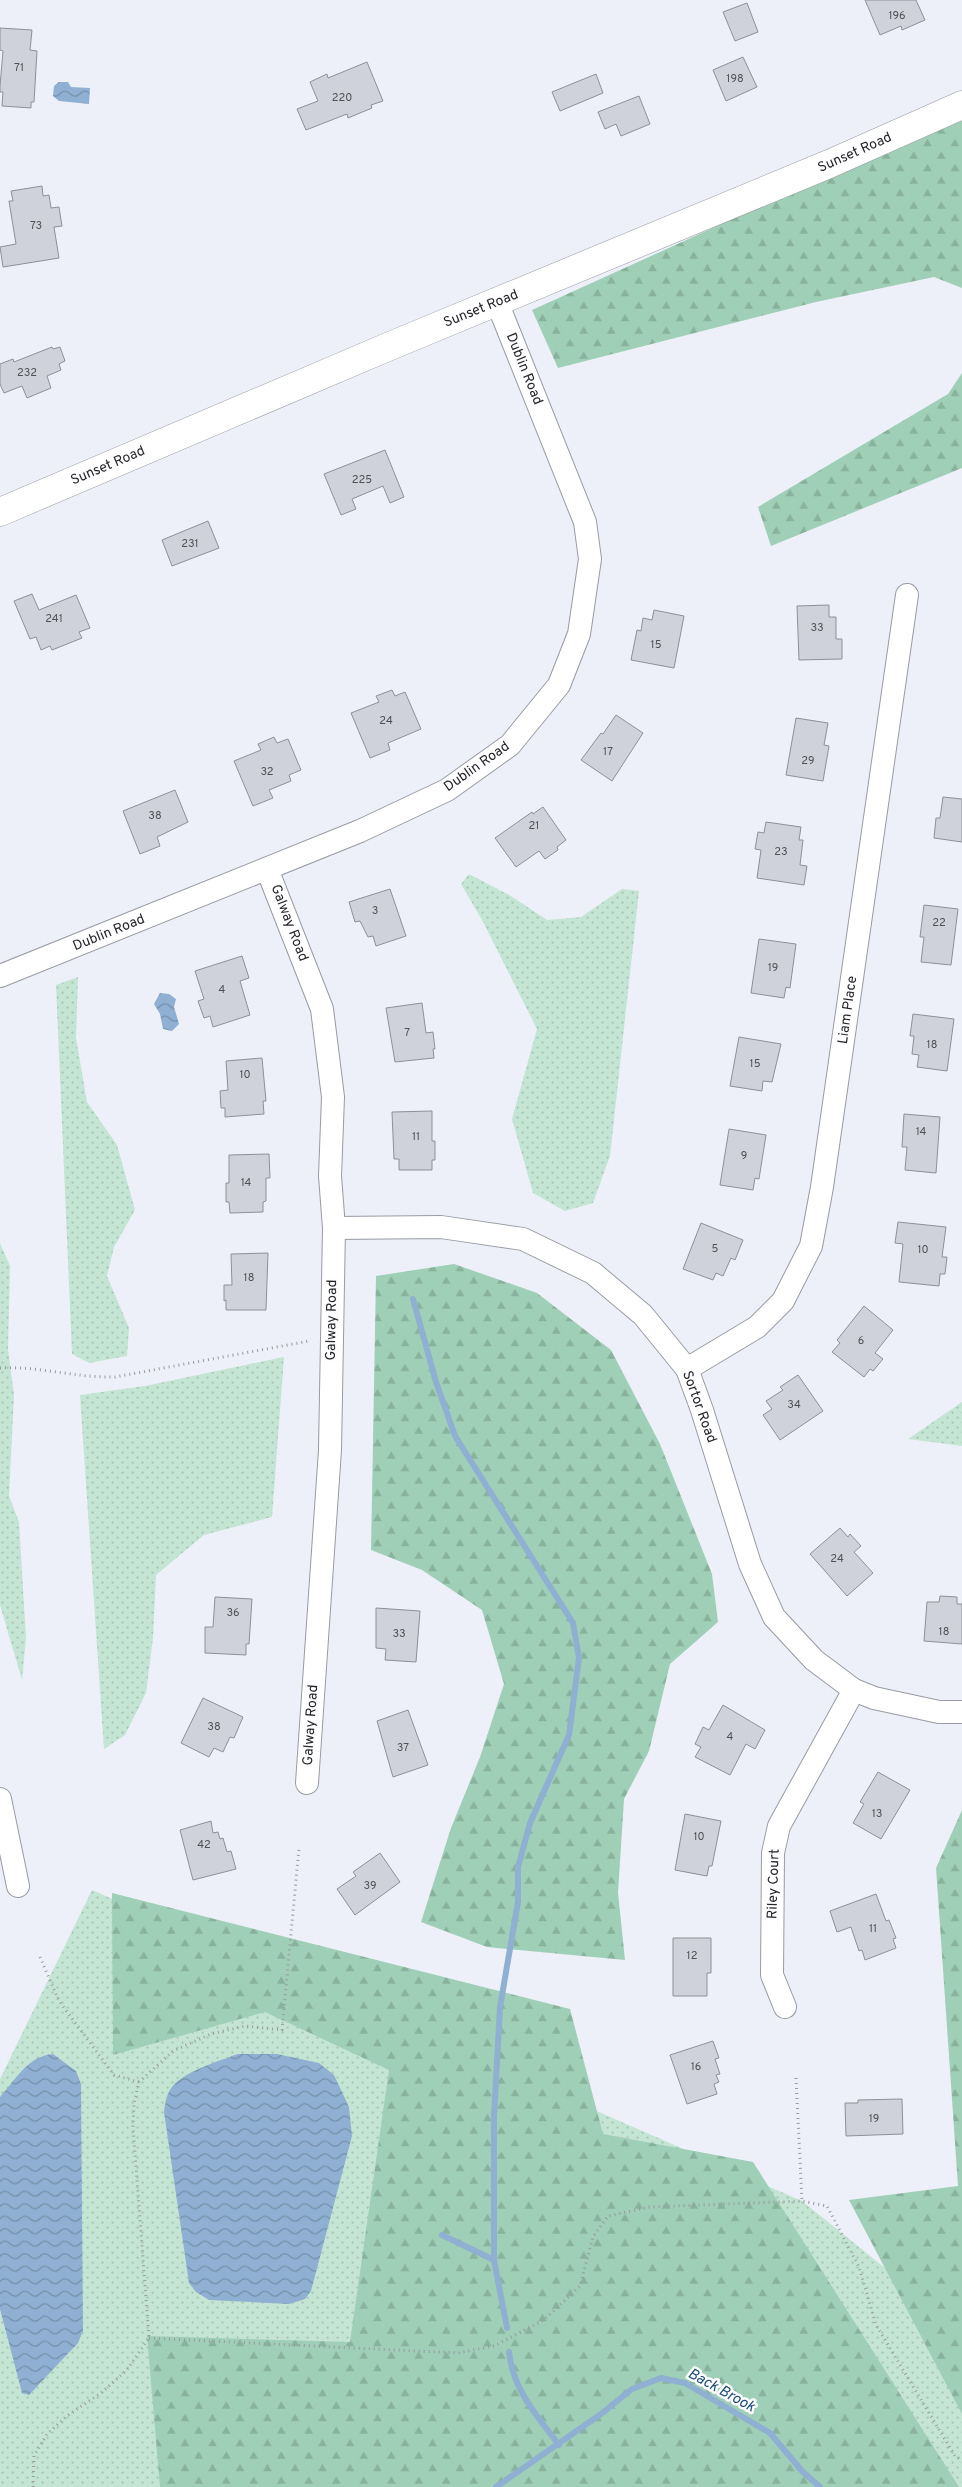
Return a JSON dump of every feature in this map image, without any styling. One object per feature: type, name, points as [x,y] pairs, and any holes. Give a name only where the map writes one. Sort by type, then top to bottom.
[{"type":"street","name":"Sunset Road","points":[[0,512],[829,164],[962,105]]},
{"type":"street","name":"Dublin Road","points":[[0,976],[360,831],[447,790],[510,746],[559,685],[579,634],[590,559],[585,522],[497,302]]},
{"type":"street","name":"Liam Place","points":[[687,1368],[756,1327],[783,1301],[811,1246],[822,1187],[907,595]]},
{"type":"street","name":"Galway Road","points":[[267,869],[322,1009],[333,1097],[330,1176],[334,1228],[330,1450],[307,1783]]},
{"type":"street","name":"Sortor Road","points":[[334,1228],[441,1227],[524,1239],[593,1273],[643,1315],[687,1368],[750,1564],[774,1617],[814,1660],[854,1690],[874,1698],[930,1710],[962,1712]]},
{"type":"street","name":"Riley Court","points":[[784,2006],[772,1975],[773,1853],[779,1826],[854,1690]]},
{"type":"street","points":[[0,1799],[18,1886]]},
{"type":"path","points":[[0,1368],[39,1368],[97,1378],[115,1377],[309,1341]]},
{"type":"path","points":[[33,2487],[34,2456],[47,2434],[67,2416],[101,2393],[126,2371],[150,2338],[133,2127],[134,2103],[139,2082],[173,2051],[211,2034],[245,2026],[282,2030],[299,1848]]},
{"type":"path","points":[[40,1957],[59,2001],[114,2075],[139,2082]]},
{"type":"path","points":[[796,2078],[802,2201]]},
{"type":"path","points":[[150,2338],[458,2353],[494,2346],[544,2320],[580,2286],[593,2237],[608,2216],[650,2206],[802,2201],[827,2206],[859,2267],[876,2325],[955,2456],[962,2460]]},
{"type":"green space","points":[[962,115],[962,288],[934,277],[816,302],[558,368],[532,310]]},
{"type":"green space","points":[[962,373],[962,468],[771,546],[758,507],[948,394]]},
{"type":"green space","points":[[469,874],[511,896],[547,920],[581,917],[622,889],[639,891],[610,1156],[593,1203],[565,1211],[533,1193],[512,1119],[537,1029],[482,920],[461,884]]},
{"type":"green space","points":[[78,977],[76,1038],[87,1102],[117,1145],[135,1210],[114,1247],[107,1276],[129,1328],[127,1356],[89,1363],[72,1354],[56,985]]},
{"type":"green space","points":[[0,1243],[10,1266],[8,1349],[14,1395],[9,1496],[19,1522],[26,1638],[22,1680],[0,1605]]},
{"type":"green space","points":[[454,1264],[537,1293],[611,1350],[660,1444],[712,1574],[718,1622],[670,1664],[649,1751],[624,1799],[618,1893],[625,1960],[487,1947],[421,1922],[451,1828],[480,1757],[504,1684],[482,1610],[422,1570],[371,1550],[376,1276]]},
{"type":"green space","points":[[284,1357],[272,1517],[204,1535],[156,1575],[153,1638],[146,1693],[125,1735],[104,1749],[80,1395],[145,1386]]},
{"type":"green space","points":[[962,1402],[962,1446],[908,1439]]},
{"type":"green space","points":[[962,1810],[962,2414],[849,2200],[958,2186],[936,1868]]},
{"type":"green space","points":[[92,1890],[802,2201],[962,2330],[962,2487],[0,2487],[0,2079]]},
{"type":"green space","points":[[112,1893],[570,2009],[603,2134],[753,2162],[959,2487],[160,2487],[147,2336],[350,2342],[389,2070],[265,2012],[113,2055]]},
{"type":"water","points":[[59,82],[68,82],[71,87],[90,88],[89,104],[59,101],[53,96],[54,86]]},
{"type":"water","points":[[160,993],[169,994],[176,999],[174,1007],[179,1024],[172,1031],[163,1029],[160,1014],[154,1004]]},
{"type":"water","points":[[53,2054],[76,2071],[81,2084],[83,2331],[78,2343],[29,2395],[22,2393],[0,2309],[0,2097],[29,2064],[36,2059]]},
{"type":"water","points":[[238,2054],[277,2054],[319,2063],[334,2075],[349,2107],[352,2136],[311,2291],[305,2299],[289,2304],[209,2300],[196,2292],[189,2283],[164,2112],[166,2101],[170,2090],[183,2078],[201,2068]]},
{"type":"building","points":[[865,0],[916,0],[925,20],[902,30],[901,26],[880,35]]},
{"type":"building","points":[[747,3],[758,32],[735,41],[723,12]]},
{"type":"building","points":[[0,28],[32,30],[30,50],[37,51],[34,102],[31,102],[31,108],[2,106],[3,92],[0,92],[0,86],[3,51],[0,50]]},
{"type":"building","points":[[743,57],[757,87],[726,101],[713,70]]},
{"type":"building","points":[[367,62],[383,101],[371,105],[372,108],[348,118],[347,114],[306,130],[297,109],[318,101],[310,82],[327,74],[328,78]]},
{"type":"building","points":[[596,74],[603,93],[560,111],[552,92]]},
{"type":"building","points":[[639,96],[650,124],[621,136],[616,124],[605,129],[598,112]]},
{"type":"building","points":[[42,186],[43,196],[49,195],[51,208],[59,207],[62,226],[54,227],[59,258],[3,267],[0,247],[16,244],[9,201],[13,201],[11,191]]},
{"type":"building","points":[[52,347],[53,349],[60,347],[65,361],[59,364],[61,370],[47,376],[51,388],[27,398],[22,386],[4,393],[0,384],[0,364],[13,359],[14,362]]},
{"type":"building","points":[[385,450],[404,497],[390,503],[383,486],[352,499],[356,509],[341,515],[324,474]]},
{"type":"building","points":[[208,521],[219,548],[172,566],[162,540]]},
{"type":"building","points":[[32,594],[39,610],[76,595],[90,628],[79,632],[82,638],[52,650],[50,646],[41,650],[36,637],[30,639],[14,601]]},
{"type":"building","points":[[829,605],[829,617],[836,617],[836,639],[842,639],[842,659],[799,660],[797,606]]},
{"type":"building","points":[[654,610],[684,616],[674,668],[631,660],[637,630],[641,631],[643,618],[652,620]]},
{"type":"building","points":[[392,690],[395,696],[405,692],[421,729],[388,743],[390,750],[370,758],[351,713],[379,702],[376,696]]},
{"type":"building","points":[[616,715],[643,733],[612,781],[581,760]]},
{"type":"building","points":[[796,718],[828,723],[824,745],[829,746],[823,781],[786,775]]},
{"type":"building","points":[[274,737],[277,743],[288,739],[301,770],[289,775],[291,781],[269,790],[273,798],[253,806],[234,761],[261,750],[258,744]]},
{"type":"building","points":[[175,790],[188,822],[157,837],[160,846],[140,854],[123,811]]},
{"type":"building","points":[[943,797],[962,799],[962,842],[934,838],[936,818],[940,818]]},
{"type":"building","points":[[543,807],[566,840],[557,847],[558,850],[545,859],[539,851],[516,867],[495,838],[532,812],[533,814]]},
{"type":"building","points":[[766,822],[801,827],[799,840],[803,840],[800,865],[807,866],[804,885],[757,878],[761,850],[755,849],[758,832],[764,833]]},
{"type":"building","points":[[390,889],[406,936],[376,946],[373,936],[368,937],[360,921],[355,922],[349,902]]},
{"type":"building","points":[[924,905],[958,909],[951,965],[921,962],[924,937],[920,937]]},
{"type":"building","points":[[759,939],[796,944],[790,988],[786,987],[784,998],[751,993]]},
{"type":"building","points":[[242,956],[249,978],[240,981],[250,1015],[213,1027],[210,1016],[204,1018],[198,1001],[204,999],[195,971]]},
{"type":"building","points":[[422,1003],[426,1033],[433,1032],[434,1058],[395,1062],[386,1008]]},
{"type":"building","points":[[913,1014],[954,1019],[947,1071],[917,1067],[919,1055],[912,1054],[914,1036],[910,1036]]},
{"type":"building","points":[[739,1037],[781,1044],[772,1082],[763,1081],[762,1091],[730,1086]]},
{"type":"building","points":[[262,1058],[266,1101],[263,1101],[264,1114],[225,1117],[225,1108],[221,1108],[220,1091],[228,1090],[226,1061]]},
{"type":"building","points":[[432,1111],[432,1141],[435,1141],[435,1160],[432,1160],[432,1170],[399,1170],[399,1159],[394,1159],[392,1112]]},
{"type":"building","points":[[904,1114],[940,1117],[936,1173],[905,1170],[907,1147],[902,1147]]},
{"type":"building","points":[[729,1129],[766,1135],[759,1179],[755,1178],[753,1190],[720,1185]]},
{"type":"building","points":[[269,1154],[270,1178],[266,1178],[266,1201],[263,1202],[263,1212],[230,1213],[229,1202],[226,1202],[226,1183],[229,1183],[229,1155]]},
{"type":"building","points":[[898,1222],[946,1227],[942,1257],[947,1257],[945,1274],[940,1274],[939,1286],[899,1282],[903,1244],[895,1243]]},
{"type":"building","points":[[701,1223],[743,1240],[735,1260],[731,1258],[723,1276],[716,1273],[713,1280],[683,1269]]},
{"type":"building","points":[[268,1253],[266,1310],[226,1310],[224,1285],[232,1285],[231,1254]]},
{"type":"building","points":[[864,1306],[893,1330],[875,1353],[883,1359],[873,1371],[870,1369],[864,1377],[832,1352],[840,1343],[837,1340]]},
{"type":"building","points":[[798,1375],[823,1411],[780,1440],[763,1415],[772,1409],[766,1401],[783,1390],[780,1387]]},
{"type":"building","points":[[840,1528],[848,1537],[850,1534],[861,1546],[854,1552],[873,1573],[847,1596],[810,1554]]},
{"type":"building","points":[[940,1596],[957,1597],[957,1604],[962,1604],[962,1644],[924,1641],[927,1602],[939,1602]]},
{"type":"building","points":[[215,1597],[252,1599],[249,1644],[246,1644],[246,1655],[205,1653],[205,1627],[213,1627]]},
{"type":"building","points":[[376,1608],[420,1611],[416,1662],[385,1660],[386,1649],[376,1648]]},
{"type":"building","points":[[203,1698],[243,1717],[234,1738],[230,1737],[223,1752],[214,1748],[209,1757],[181,1743]]},
{"type":"building","points":[[723,1705],[765,1730],[755,1749],[746,1744],[730,1775],[695,1757],[701,1747],[695,1744],[703,1727],[709,1730]]},
{"type":"building","points":[[408,1710],[428,1765],[393,1777],[377,1721]]},
{"type":"building","points":[[878,1772],[910,1790],[881,1839],[853,1823],[864,1804],[860,1802]]},
{"type":"building","points":[[685,1814],[721,1821],[712,1866],[709,1866],[707,1876],[675,1870]]},
{"type":"building","points":[[211,1821],[213,1833],[218,1832],[220,1839],[223,1838],[227,1852],[231,1851],[236,1869],[193,1880],[180,1830]]},
{"type":"building","points":[[380,1853],[400,1882],[355,1915],[337,1889],[356,1876],[353,1872]]},
{"type":"building","points":[[876,1894],[886,1921],[889,1920],[896,1938],[893,1939],[896,1948],[865,1960],[862,1950],[859,1951],[851,1927],[837,1932],[830,1911]]},
{"type":"building","points":[[673,1938],[711,1938],[711,1973],[707,1973],[707,1996],[673,1996]]},
{"type":"building","points":[[713,2041],[719,2058],[715,2059],[720,2074],[716,2075],[719,2082],[714,2084],[717,2094],[687,2104],[670,2055]]},
{"type":"building","points":[[902,2099],[903,2134],[846,2136],[845,2103],[858,2103],[858,2100]]},
{"type":"waterway","points":[[413,1299],[436,1382],[455,1436],[573,1623],[579,1658],[569,1735],[530,1823],[518,1867],[518,1902],[500,2007],[494,2116],[494,2260],[507,2328]]},
{"type":"waterway","points":[[442,2235],[494,2260]]},
{"type":"waterway","points":[[509,2352],[515,2378],[527,2402],[559,2445]]},
{"type":"waterway","name":"Back Brook","points":[[496,2487],[601,2414],[632,2389],[661,2378],[685,2383],[770,2433],[802,2471],[820,2487]]}]
